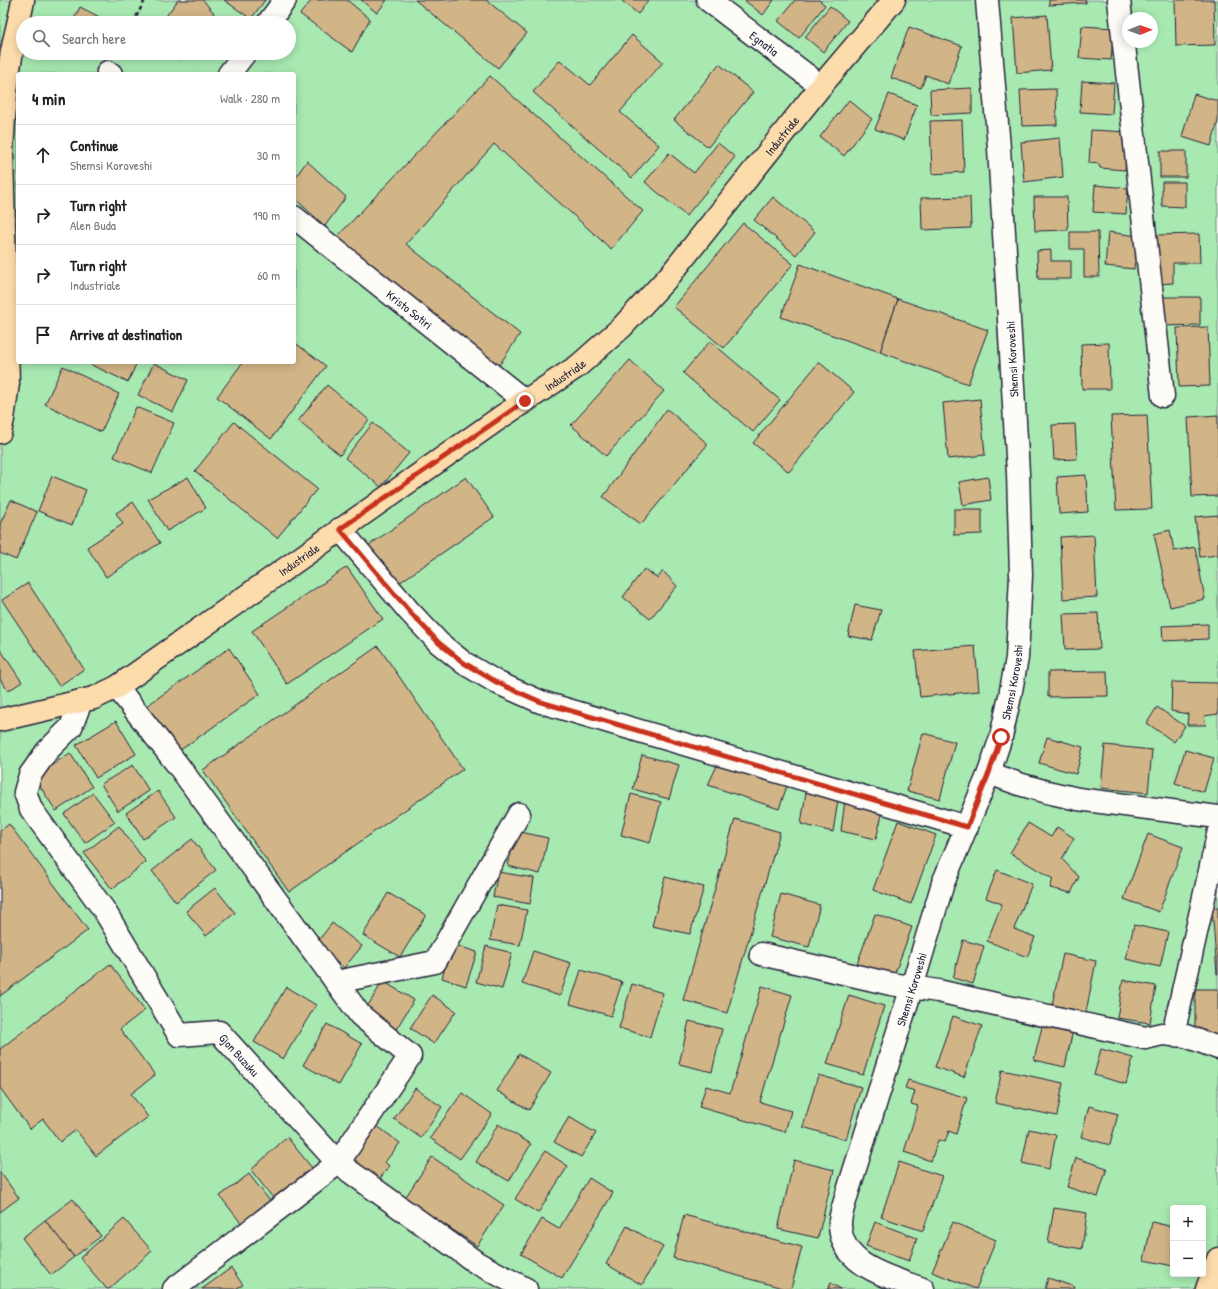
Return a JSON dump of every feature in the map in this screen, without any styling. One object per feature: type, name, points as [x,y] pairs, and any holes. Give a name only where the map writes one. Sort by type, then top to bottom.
[{"type":"main road","points":[[21,16],[23,0]]},
{"type":"main road","name":"Industriale","points":[[0,720],[94,698],[117,687],[340,529],[578,366],[622,327],[671,274],[821,86],[894,0]]},
{"type":"main road","points":[[0,432],[8,383],[2,152],[11,57],[16,37]]},
{"type":"main road","points":[[1207,1289],[1218,1259]]},
{"type":"street","points":[[273,16],[285,0]]},
{"type":"street","name":"Egnatia","points":[[708,0],[821,86]]},
{"type":"street","name":"Shemsi Koroveshi","points":[[923,1289],[862,1264],[849,1252],[842,1238],[840,1221],[943,883],[989,773],[1001,737],[1017,658],[1021,575],[1018,472],[999,148],[987,0]]},
{"type":"street","points":[[1119,0],[1163,396]]},
{"type":"street","points":[[231,72],[240,60]]},
{"type":"street","name":"Kristo Sotiri","points":[[296,220],[525,401]]},
{"type":"street","points":[[340,529],[409,611],[439,643],[464,663],[498,683],[541,702],[967,827]]},
{"type":"street","points":[[117,687],[180,768],[360,1015],[410,1056],[338,1163],[174,1289]]},
{"type":"street","name":"Gjon Buzuku","points":[[81,701],[71,727],[47,751],[30,775],[25,792],[31,809],[104,910],[179,1035],[220,1032],[338,1163],[477,1264],[526,1289]]},
{"type":"street","points":[[989,773],[1019,784],[1078,799],[1218,817]]},
{"type":"street","points":[[336,982],[435,962],[519,814]]},
{"type":"street","points":[[1173,1035],[1218,835]]},
{"type":"street","points":[[761,954],[891,984],[938,991],[1145,1038],[1162,1034],[1186,1036],[1218,1048]]},
{"type":"path","points":[[137,16],[145,0]]},
{"type":"green space","points":[[0,0],[1218,0],[1218,1289],[0,1289]]},
{"type":"building","points":[[178,0],[203,0],[214,13],[212,16],[166,16]]},
{"type":"building","points":[[224,0],[265,0],[253,16],[247,16]]},
{"type":"building","points":[[312,0],[347,0],[370,19],[352,52],[300,14]]},
{"type":"building","points":[[361,0],[387,0],[377,13]]},
{"type":"building","points":[[415,0],[486,0],[527,33],[498,68]]},
{"type":"building","points":[[621,0],[649,0],[638,14]]},
{"type":"building","points":[[744,0],[774,0],[763,15]]},
{"type":"building","points":[[795,0],[819,0],[825,5],[799,38],[778,21]]},
{"type":"building","points":[[1049,0],[1086,0],[1086,3],[1049,5]]},
{"type":"building","points":[[1175,0],[1214,0],[1215,45],[1176,46]]},
{"type":"building","points":[[830,6],[848,21],[823,52],[805,37]]},
{"type":"building","points":[[80,7],[97,16],[76,16]]},
{"type":"building","points":[[1047,15],[1051,70],[1017,73],[1013,18]]},
{"type":"building","points":[[1082,26],[1114,28],[1111,60],[1079,58]]},
{"type":"building","points":[[909,27],[962,46],[948,84],[926,75],[921,88],[891,78]]},
{"type":"building","points":[[632,35],[663,62],[620,112],[659,145],[632,178],[533,92],[560,60],[590,85]]},
{"type":"building","points":[[719,64],[753,92],[708,147],[674,120]]},
{"type":"building","points":[[490,76],[643,211],[611,249],[494,144],[406,244],[520,334],[496,370],[334,240]]},
{"type":"building","points":[[1082,81],[1114,83],[1112,114],[1080,112]]},
{"type":"building","points":[[972,88],[972,113],[931,115],[930,90]]},
{"type":"building","points":[[1056,89],[1057,125],[1022,126],[1020,90]]},
{"type":"building","points":[[889,94],[917,105],[904,140],[875,129]]},
{"type":"building","points":[[1194,94],[1218,101],[1218,121],[1211,146],[1182,137]]},
{"type":"building","points":[[849,100],[872,119],[844,156],[820,137]]},
{"type":"building","points":[[962,120],[964,172],[932,174],[930,121]]},
{"type":"building","points":[[1091,130],[1128,132],[1125,170],[1100,168],[1099,164],[1089,163]]},
{"type":"building","points":[[1060,138],[1063,177],[1024,182],[1021,142]]},
{"type":"building","points":[[718,143],[735,157],[686,216],[645,182],[669,153],[694,173]]},
{"type":"building","points":[[1160,151],[1186,151],[1186,177],[1160,177]]},
{"type":"building","points":[[307,161],[346,197],[325,226],[296,200],[296,176]]},
{"type":"building","points":[[1162,182],[1185,182],[1185,207],[1162,206]]},
{"type":"building","points":[[1095,185],[1128,188],[1126,214],[1093,212]]},
{"type":"building","points":[[773,197],[815,232],[796,255],[754,220]]},
{"type":"building","points":[[970,197],[971,228],[922,230],[921,198]]},
{"type":"building","points":[[1034,197],[1067,197],[1068,230],[1035,231]]},
{"type":"building","points":[[743,223],[793,264],[724,348],[674,307]]},
{"type":"building","points":[[1070,232],[1098,232],[1099,277],[1084,277],[1084,249],[1070,249]]},
{"type":"building","points":[[1108,232],[1138,236],[1134,269],[1105,266]]},
{"type":"building","points":[[1199,234],[1200,263],[1173,263],[1173,283],[1157,284],[1156,235]]},
{"type":"building","points":[[1051,250],[1051,261],[1071,261],[1071,279],[1038,279],[1037,251]]},
{"type":"building","points":[[800,264],[898,299],[880,352],[781,317]]},
{"type":"building","points":[[1158,297],[1200,297],[1200,325],[1159,326]]},
{"type":"building","points":[[898,299],[988,330],[968,384],[880,352]]},
{"type":"building","points":[[1208,327],[1210,386],[1179,387],[1177,328]]},
{"type":"building","points":[[710,341],[780,400],[753,432],[683,373]]},
{"type":"building","points":[[1109,343],[1110,389],[1082,389],[1081,344]]},
{"type":"building","points":[[296,344],[326,366],[271,439],[217,397],[242,364],[296,364]]},
{"type":"building","points":[[630,360],[664,391],[606,456],[571,425]]},
{"type":"building","points":[[819,362],[854,392],[789,472],[753,443]]},
{"type":"building","points":[[89,364],[136,364],[128,382]]},
{"type":"building","points":[[154,364],[188,380],[173,412],[138,395]]},
{"type":"building","points":[[63,366],[119,394],[101,432],[45,404]]},
{"type":"building","points":[[327,385],[369,420],[340,455],[298,421]]},
{"type":"building","points":[[980,399],[985,455],[948,459],[943,403]]},
{"type":"building","points":[[136,407],[174,423],[152,473],[114,457]]},
{"type":"building","points":[[667,409],[708,444],[641,524],[603,497]]},
{"type":"building","points":[[1147,415],[1152,509],[1116,510],[1111,416]]},
{"type":"building","points":[[1218,415],[1218,496],[1192,497],[1188,417]]},
{"type":"building","points":[[234,422],[317,489],[277,538],[195,471]]},
{"type":"building","points":[[373,423],[409,453],[381,487],[345,458]]},
{"type":"building","points":[[1075,424],[1077,459],[1054,460],[1052,425]]},
{"type":"building","points":[[1086,475],[1088,512],[1059,514],[1057,477]]},
{"type":"building","points":[[52,476],[86,490],[72,525],[38,511]]},
{"type":"building","points":[[188,477],[206,508],[167,531],[148,499]]},
{"type":"building","points":[[466,477],[494,517],[396,585],[368,546]]},
{"type":"building","points":[[988,477],[991,500],[963,505],[959,482]]},
{"type":"building","points":[[11,500],[37,512],[16,560],[0,553],[0,524]]},
{"type":"building","points":[[133,502],[160,543],[106,577],[87,547],[123,524],[116,513]]},
{"type":"building","points":[[954,509],[982,509],[982,534],[954,535]]},
{"type":"building","points":[[1218,515],[1218,555],[1200,557],[1195,517]]},
{"type":"building","points":[[1170,530],[1174,551],[1195,547],[1205,599],[1170,607],[1154,534]]},
{"type":"building","points":[[1094,535],[1097,597],[1063,599],[1060,537]]},
{"type":"building","points":[[347,567],[383,619],[287,684],[252,631]]},
{"type":"building","points":[[644,569],[658,578],[663,571],[677,586],[650,619],[623,597]]},
{"type":"building","points":[[28,583],[84,669],[59,686],[2,600]]},
{"type":"building","points":[[855,605],[881,610],[872,640],[848,636]]},
{"type":"building","points":[[1098,613],[1100,649],[1065,650],[1063,614]]},
{"type":"building","points":[[1208,624],[1208,639],[1163,641],[1162,626]]},
{"type":"building","points":[[378,646],[463,769],[289,892],[203,770]]},
{"type":"building","points":[[975,646],[979,691],[920,697],[915,651]]},
{"type":"building","points":[[229,648],[260,694],[176,753],[145,707]]},
{"type":"building","points":[[0,649],[22,682],[8,691],[0,679]]},
{"type":"building","points":[[1107,671],[1108,696],[1048,697],[1048,672]]},
{"type":"building","points":[[1172,682],[1218,683],[1218,714],[1204,716],[1206,725],[1187,725],[1188,714],[1171,711]]},
{"type":"building","points":[[1157,707],[1185,726],[1174,742],[1147,723]]},
{"type":"building","points":[[116,721],[136,754],[96,778],[76,745]]},
{"type":"building","points":[[923,733],[955,742],[940,799],[907,791]]},
{"type":"building","points":[[1047,737],[1083,747],[1076,774],[1039,763]]},
{"type":"building","points":[[1105,745],[1152,750],[1148,793],[1101,788]]},
{"type":"building","points":[[1185,750],[1214,758],[1204,792],[1175,783]]},
{"type":"building","points":[[70,753],[92,787],[56,811],[34,777]]},
{"type":"building","points":[[642,755],[679,765],[669,799],[633,789]]},
{"type":"building","points":[[719,761],[788,783],[779,809],[708,785]]},
{"type":"building","points":[[133,765],[149,791],[118,811],[101,784]]},
{"type":"building","points":[[158,791],[176,817],[143,839],[126,813]]},
{"type":"building","points":[[806,792],[838,800],[833,832],[801,824]]},
{"type":"building","points":[[93,793],[115,822],[85,843],[64,814]]},
{"type":"building","points":[[631,794],[661,802],[650,843],[621,835]]},
{"type":"building","points":[[845,800],[883,811],[876,839],[841,831]]},
{"type":"building","points":[[735,819],[780,832],[727,1013],[683,1000]]},
{"type":"building","points":[[898,821],[936,835],[911,904],[873,890]]},
{"type":"building","points":[[1028,823],[1051,837],[1057,827],[1074,838],[1062,859],[1079,877],[1071,893],[1050,888],[1053,879],[1010,853]]},
{"type":"building","points":[[9,824],[88,930],[0,996],[0,831]]},
{"type":"building","points":[[119,826],[146,862],[112,889],[84,853]]},
{"type":"building","points":[[516,831],[548,838],[540,874],[508,866]]},
{"type":"building","points":[[1148,834],[1183,847],[1159,912],[1124,899]]},
{"type":"building","points":[[192,839],[216,870],[176,902],[152,871]]},
{"type":"building","points":[[997,870],[1032,884],[1014,929],[1035,937],[1027,957],[987,941],[1002,904],[986,898]]},
{"type":"building","points":[[498,872],[534,878],[530,904],[493,897]]},
{"type":"building","points":[[665,877],[704,887],[690,934],[652,926]]},
{"type":"building","points":[[215,888],[235,913],[206,936],[186,911]]},
{"type":"building","points":[[388,893],[426,915],[400,957],[363,935]]},
{"type":"building","points":[[781,894],[820,905],[809,947],[770,937]]},
{"type":"building","points":[[497,905],[527,910],[520,945],[490,940]]},
{"type":"building","points":[[1212,908],[1218,908],[1218,974],[1217,974]]},
{"type":"building","points":[[875,914],[912,927],[893,978],[857,964]]},
{"type":"building","points":[[332,923],[362,946],[344,968],[315,945]]},
{"type":"building","points":[[1134,925],[1168,932],[1160,967],[1126,959]]},
{"type":"building","points":[[963,940],[984,946],[973,984],[953,978]]},
{"type":"building","points":[[452,944],[477,952],[466,986],[442,978]]},
{"type":"building","points":[[486,946],[512,953],[502,989],[476,982]]},
{"type":"building","points":[[533,951],[571,963],[560,996],[522,984]]},
{"type":"building","points":[[1063,954],[1096,961],[1086,1012],[1052,1005]]},
{"type":"building","points":[[110,964],[145,1010],[120,1029],[155,1075],[131,1094],[148,1117],[96,1156],[76,1130],[60,1142],[43,1119],[30,1129],[0,1088],[0,1049]]},
{"type":"building","points":[[581,970],[622,982],[611,1016],[570,1004]]},
{"type":"building","points":[[1123,980],[1156,986],[1150,1023],[1117,1018]]},
{"type":"building","points":[[383,981],[414,1000],[395,1031],[364,1012]]},
{"type":"building","points":[[632,984],[663,993],[650,1037],[619,1028]]},
{"type":"building","points":[[762,986],[792,995],[760,1102],[791,1111],[785,1132],[699,1107],[706,1086],[730,1093]]},
{"type":"building","points":[[286,987],[316,1005],[283,1059],[254,1042]]},
{"type":"building","points":[[1195,989],[1218,989],[1218,1035],[1195,1035]]},
{"type":"building","points":[[432,995],[456,1011],[434,1044],[410,1028]]},
{"type":"building","points":[[849,995],[884,1006],[863,1075],[827,1064]]},
{"type":"building","points":[[953,1016],[982,1026],[964,1077],[935,1067]]},
{"type":"building","points":[[689,1021],[722,1029],[712,1072],[679,1064]]},
{"type":"building","points":[[1043,1023],[1073,1030],[1065,1067],[1034,1060]]},
{"type":"building","points":[[327,1024],[362,1044],[339,1085],[303,1065]]},
{"type":"building","points":[[1101,1049],[1133,1058],[1126,1084],[1094,1075]]},
{"type":"building","points":[[519,1054],[551,1073],[529,1110],[497,1091]]},
{"type":"building","points":[[1002,1070],[1063,1083],[1057,1116],[995,1103]]},
{"type":"building","points":[[818,1075],[861,1087],[846,1140],[803,1127]]},
{"type":"building","points":[[908,1080],[967,1098],[956,1134],[949,1131],[945,1142],[938,1140],[931,1161],[904,1152],[918,1106],[911,1104],[915,1091],[905,1088]]},
{"type":"building","points":[[415,1088],[442,1107],[421,1138],[394,1119]]},
{"type":"building","points":[[462,1093],[492,1114],[460,1159],[430,1138]]},
{"type":"building","points":[[1089,1106],[1118,1114],[1110,1145],[1081,1137]]},
{"type":"building","points":[[569,1117],[596,1133],[581,1157],[554,1142]]},
{"type":"building","points":[[373,1123],[400,1143],[385,1162],[389,1166],[379,1180],[348,1157]]},
{"type":"building","points":[[498,1124],[531,1144],[509,1181],[476,1162]]},
{"type":"building","points":[[1029,1129],[1056,1135],[1049,1169],[1022,1163]]},
{"type":"building","points":[[287,1137],[312,1168],[273,1198],[251,1170]]},
{"type":"building","points":[[545,1151],[568,1166],[538,1213],[515,1199]]},
{"type":"building","points":[[432,1157],[504,1205],[477,1246],[405,1198]]},
{"type":"building","points":[[1076,1158],[1107,1168],[1098,1197],[1067,1187]]},
{"type":"building","points":[[794,1160],[834,1170],[818,1238],[778,1229]]},
{"type":"building","points":[[899,1162],[942,1176],[923,1231],[881,1217]]},
{"type":"building","points":[[0,1172],[19,1198],[0,1212]]},
{"type":"building","points":[[249,1174],[270,1201],[241,1223],[220,1196]]},
{"type":"building","points":[[589,1178],[613,1193],[562,1278],[521,1254],[542,1219],[559,1229]]},
{"type":"building","points":[[73,1199],[101,1236],[74,1257],[45,1220]]},
{"type":"building","points":[[1054,1208],[1087,1213],[1082,1249],[1048,1243]]},
{"type":"building","points":[[684,1215],[802,1247],[791,1289],[786,1289],[673,1258]]},
{"type":"building","points":[[124,1219],[152,1251],[109,1289],[107,1289],[80,1258]]},
{"type":"building","points":[[45,1220],[74,1257],[51,1275],[22,1238]]},
{"type":"building","points":[[875,1222],[917,1238],[909,1261],[866,1246]]},
{"type":"building","points":[[953,1222],[996,1240],[976,1289],[932,1272]]},
{"type":"building","points":[[1152,1222],[1170,1226],[1170,1265],[1144,1260]]},
{"type":"building","points":[[627,1226],[663,1247],[642,1285],[606,1264]]},
{"type":"building","points":[[231,1268],[243,1285],[235,1289],[202,1289]]},
{"type":"building","points":[[1048,1278],[1075,1287],[1074,1289],[1045,1289]]},
{"type":"building","points":[[831,1283],[841,1289],[828,1289]]},
{"type":"route","points":[[525,401],[340,529],[409,611],[439,643],[464,663],[498,683],[541,702],[967,827],[989,773],[1001,737]]}]
